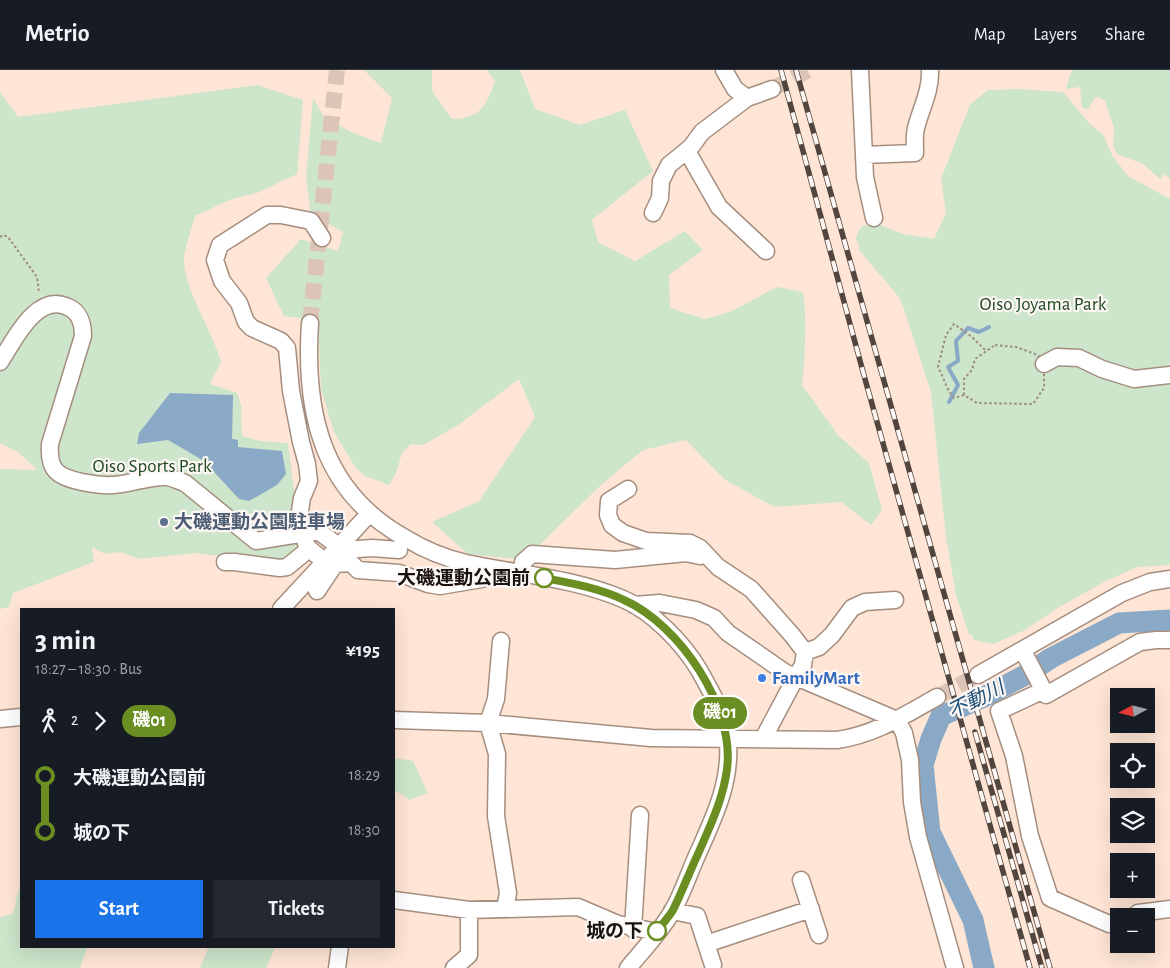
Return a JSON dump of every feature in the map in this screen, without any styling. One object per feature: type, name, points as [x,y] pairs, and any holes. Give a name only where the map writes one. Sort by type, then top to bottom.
[{"type":"street","points":[[724,70],[735,90],[747,98]]},
{"type":"street","points":[[860,70],[865,177],[874,218]]},
{"type":"street","points":[[864,155],[915,152],[915,130],[925,103],[930,70]]},
{"type":"street","points":[[653,213],[660,198],[661,181],[669,165],[687,151],[702,132],[747,98],[772,89]]},
{"type":"street","points":[[687,151],[719,207],[766,251]]},
{"type":"street","points":[[322,238],[311,221],[281,215],[267,215],[220,245],[215,260],[222,281],[239,303],[246,322],[252,328],[280,341],[287,348],[291,391],[309,480],[302,498],[300,511],[306,541],[324,561]]},
{"type":"street","points":[[0,362],[34,313],[41,308],[50,304],[58,304],[74,310],[83,327],[82,336],[50,444],[49,455],[52,465],[58,474],[65,479],[98,485],[113,485],[158,478],[177,480],[185,483],[256,541],[280,538],[306,541]]},
{"type":"street","points":[[310,323],[308,357],[310,386],[321,438],[330,463],[360,506],[397,534],[430,551],[456,560],[495,569],[595,588],[625,600],[672,634],[694,661],[713,696],[728,739],[727,768],[721,801],[672,911],[628,968]]},
{"type":"street","points":[[1044,364],[1057,357],[1079,358],[1102,369],[1134,379],[1170,375]]},
{"type":"street","points":[[628,489],[609,501],[608,515],[612,525],[623,533],[646,541],[690,543],[700,548],[718,568],[752,589],[806,652]]},
{"type":"street","points":[[282,608],[369,514]]},
{"type":"street","points":[[224,562],[280,568],[287,567],[306,541],[318,531],[344,550],[372,548],[400,550]]},
{"type":"street","points":[[522,574],[523,562],[532,554],[615,560],[686,553],[707,558]]},
{"type":"street","points":[[317,591],[335,564],[351,563],[358,570],[399,573],[428,584],[440,586],[482,579],[495,569]]},
{"type":"street","points":[[978,675],[1025,653],[1122,593],[1150,582],[1170,579]]},
{"type":"street","points":[[806,652],[819,647],[832,635],[852,608],[865,602],[895,600]]},
{"type":"street","points":[[634,605],[660,603],[696,610],[714,618],[728,634],[786,673],[897,720],[904,734],[910,760],[912,802],[918,837],[955,968]]},
{"type":"street","points":[[1025,653],[1046,695],[1140,642],[1170,640]]},
{"type":"street","points":[[501,641],[496,699],[488,723],[496,754],[496,816],[508,893],[505,909]]},
{"type":"street","points":[[763,739],[803,665],[806,652]]},
{"type":"street","points":[[1044,690],[999,711],[1014,756],[1030,836],[1050,898],[1110,924]]},
{"type":"street","points":[[395,720],[488,723],[655,738],[837,740],[853,738],[870,732],[897,720],[937,697]]},
{"type":"street","points":[[633,928],[640,815]]},
{"type":"street","points":[[801,880],[819,935]]},
{"type":"street","points":[[395,900],[469,910],[578,907],[618,924],[657,932]]},
{"type":"street","points":[[706,944],[811,909]]},
{"type":"street","points":[[1155,911],[1170,909]]},
{"type":"street","points":[[454,968],[469,955],[469,910]]},
{"type":"street","points":[[672,911],[697,916],[713,965]]},
{"type":"street","points":[[337,968],[340,948]]},
{"type":"path","points":[[0,237],[3,235],[8,237],[37,277],[41,308]]},
{"type":"path","points":[[964,395],[964,379],[972,370],[975,359],[995,345],[1016,347],[1038,355],[1044,364],[1044,388],[1033,404],[978,403],[964,395],[954,398],[948,392],[944,377],[938,367],[946,334],[954,324],[986,351]]},
{"type":"green space","points":[[364,70],[432,70],[432,91],[452,119],[470,116],[481,110],[495,82],[487,70],[520,70],[535,109],[580,125],[625,110],[653,171],[592,220],[598,242],[635,261],[685,231],[703,250],[669,275],[670,308],[705,319],[730,312],[777,287],[803,292],[805,338],[802,385],[838,435],[869,463],[882,510],[871,525],[841,502],[774,507],[724,479],[686,440],[643,450],[602,484],[524,560],[468,554],[432,522],[479,501],[535,417],[519,379],[458,425],[423,445],[411,444],[402,453],[396,473],[389,485],[365,476],[355,467],[334,432],[321,389],[318,321],[284,316],[266,278],[301,239],[338,251],[343,232],[311,214],[306,177],[313,98],[324,117],[353,133],[381,143],[392,98]]},
{"type":"green space","points":[[1073,70],[1170,70],[1170,179],[1165,174],[1160,179],[1143,164],[1117,154],[1113,146],[1114,128],[1105,101],[1099,97],[1095,98],[1088,109],[1082,108],[1080,87],[1066,89]]},
{"type":"green space","name":"Oiso Sports Park","points":[[258,85],[303,100],[297,174],[257,193],[232,199],[195,216],[184,258],[185,271],[193,297],[221,362],[210,384],[237,393],[241,405],[242,436],[260,441],[288,443],[301,544],[287,565],[195,553],[140,559],[119,552],[105,554],[92,547],[94,562],[13,593],[9,607],[0,609],[0,469],[37,470],[18,452],[0,443],[0,92],[18,117]]},
{"type":"green space","name":"Oiso Joyama Park","points":[[1018,89],[1063,92],[1089,123],[1104,136],[1112,155],[1128,176],[1170,199],[1170,565],[1137,567],[1104,582],[1061,606],[1025,630],[994,644],[974,640],[973,636],[969,634],[956,595],[946,538],[931,392],[902,303],[859,250],[859,244],[856,239],[862,226],[877,224],[904,234],[934,239],[946,213],[941,179],[969,107],[988,90]]},
{"type":"green space","points":[[395,758],[413,761],[428,793],[410,800],[395,791]]},
{"type":"green space","points":[[20,883],[20,948],[87,948],[80,968],[0,968],[0,917],[13,914]]},
{"type":"green space","points":[[208,948],[275,948],[266,968],[200,968]]},
{"type":"water","points":[[170,393],[233,395],[232,439],[238,440],[238,447],[282,451],[286,474],[277,485],[249,501],[239,499],[204,461],[168,440],[137,444],[139,433]]},
{"type":"waterway","points":[[949,402],[958,385],[948,367],[958,361],[956,341],[968,328],[979,332],[989,327]]},
{"type":"waterway","name":"不動川","points":[[984,968],[973,920],[930,832],[923,765],[941,716],[982,698],[1027,674],[1051,658],[1119,623],[1170,620]]},
{"type":"tunnel","points":[[310,323],[337,70]]},
{"type":"tunnel","points":[[772,89],[809,70]]},
{"type":"tunnel","points":[[937,697],[978,675]]},
{"type":"railway","points":[[781,70],[865,379],[1030,968]]},
{"type":"railway","points":[[796,70],[1050,968]]},
{"type":"railway","points":[[975,732],[1042,968]]},
{"type":"bus line","name":"磯01","points":[[544,578],[595,588],[625,600],[658,622],[672,634],[694,661],[713,696],[722,718],[728,739],[728,752],[721,801],[672,911],[657,931]]},
{"type":"place","name":"大磯運動公園駐車場","points":[[164,522]]},
{"type":"place","name":"大磯運動公園前","points":[[544,578]]},
{"type":"place","name":"FamilyMart","points":[[762,678]]},
{"type":"place","name":"城の下","points":[[657,931]]}]
